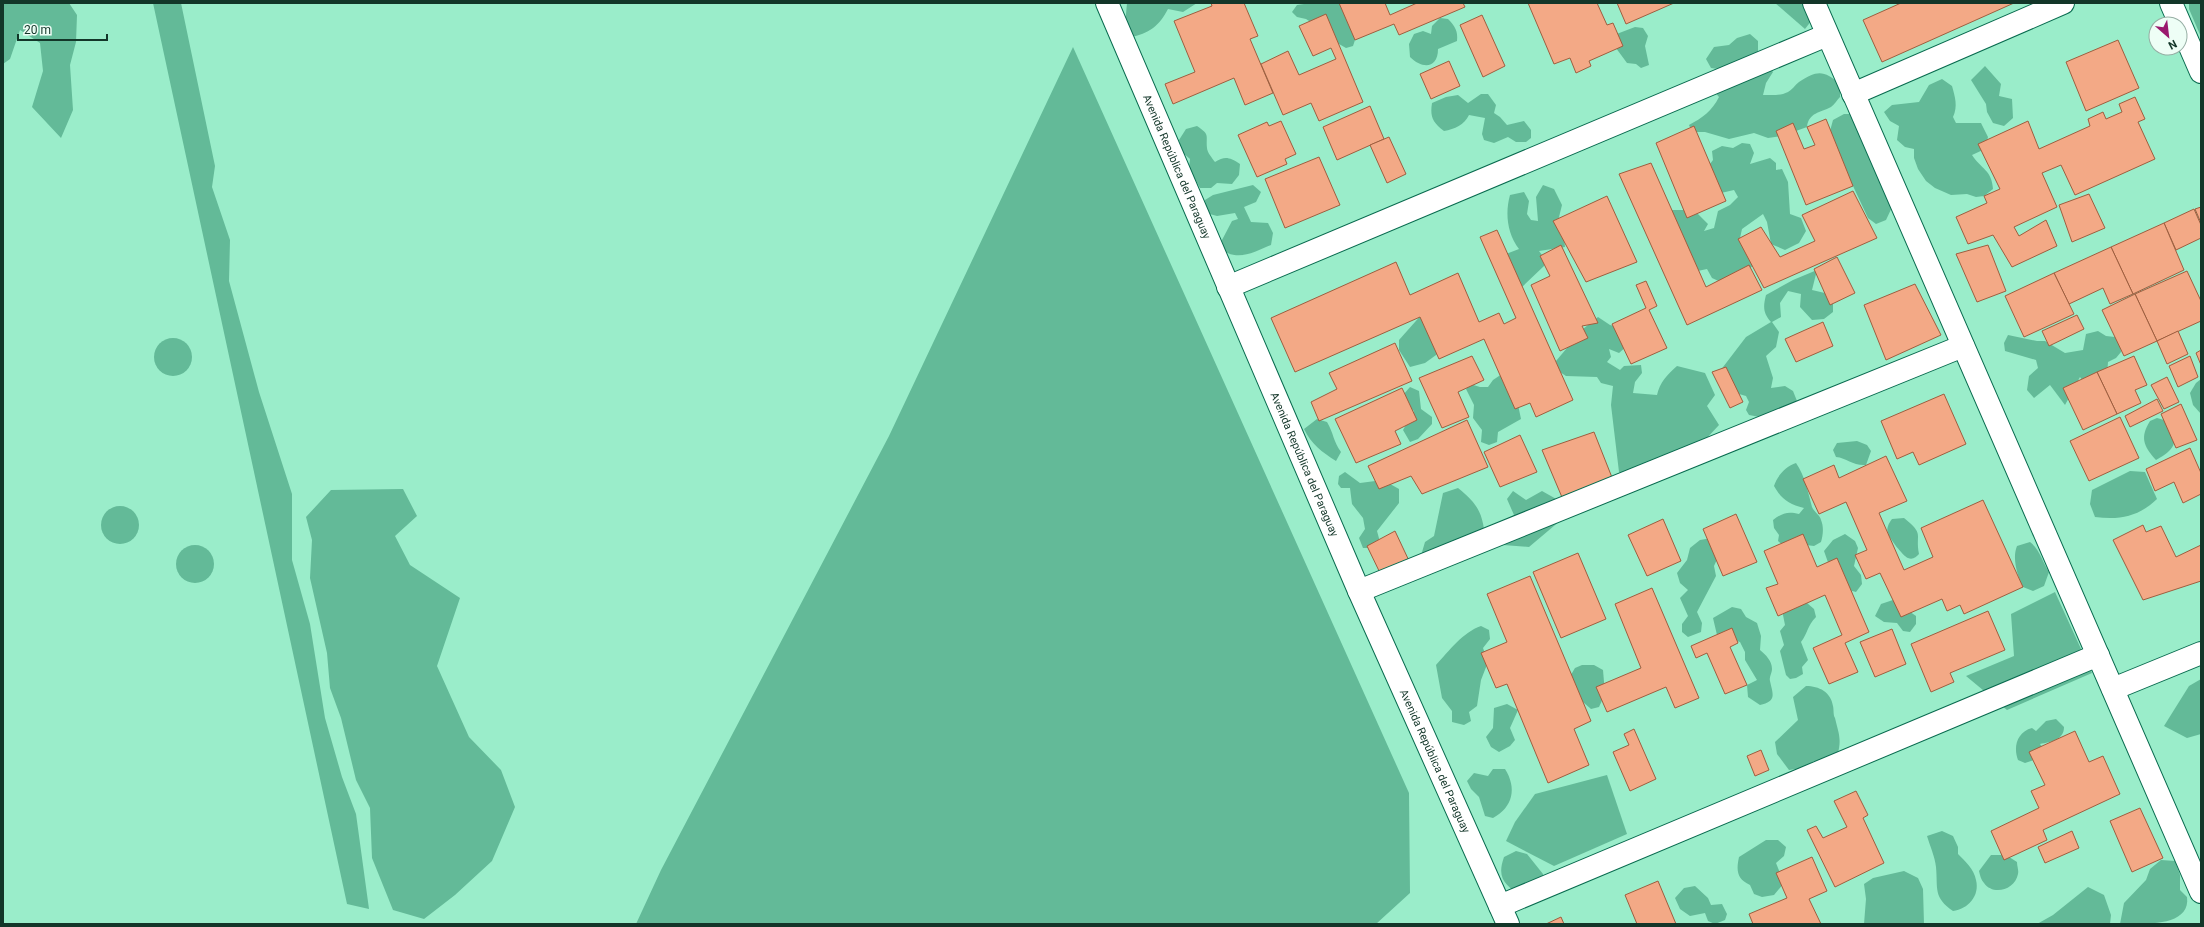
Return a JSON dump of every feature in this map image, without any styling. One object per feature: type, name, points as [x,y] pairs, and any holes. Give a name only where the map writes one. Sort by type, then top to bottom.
[{"type":"street","name":"Avenida República del Paraguay","points":[[1106,3],[1359,591],[1504,915]]},
{"type":"street","points":[[1814,3],[2201,892]]},
{"type":"street","points":[[1853,94],[2063,3]]},
{"type":"street","points":[[2171,3],[2201,72]]},
{"type":"street","points":[[1228,287],[1828,35]]},
{"type":"street","points":[[1359,591],[1963,346]]},
{"type":"street","points":[[2113,689],[2201,653]]},
{"type":"street","points":[[1504,915],[2098,656]]},
{"type":"green space","points":[[3,3],[69,3],[77,15],[76,42],[70,65],[73,110],[61,138],[32,107],[43,71],[40,43],[20,30],[10,59],[3,64]]},
{"type":"green space","points":[[153,3],[181,3],[215,166],[212,187],[230,240],[229,281],[259,392],[292,494],[292,560],[310,624],[325,718],[342,777],[356,814],[369,909],[347,904]]},
{"type":"green space","points":[[1127,3],[1197,3],[1183,12],[1168,9],[1161,20],[1153,28],[1143,34],[1130,37],[1125,25]]},
{"type":"green space","points":[[1311,3],[1344,3],[1357,34],[1353,46],[1346,48],[1339,44],[1334,37],[1306,19],[1297,17],[1292,12],[1297,5]]},
{"type":"green space","points":[[1775,3],[1825,3],[1805,29]]},
{"type":"green space","points":[[2189,3],[2201,3],[2201,37],[2189,9]]},
{"type":"green space","points":[[1440,18],[1448,19],[1456,29],[1457,41],[1438,49],[1437,56],[1432,63],[1428,65],[1419,64],[1410,57],[1409,44],[1414,34],[1423,31],[1431,34],[1432,26]]},
{"type":"green space","points":[[1635,27],[1643,28],[1648,36],[1645,46],[1649,65],[1641,68],[1636,64],[1627,63],[1613,44],[1614,35]]},
{"type":"green space","points":[[1750,34],[1758,41],[1758,51],[1751,60],[1730,68],[1711,68],[1706,59],[1714,47],[1729,45],[1737,38]]},
{"type":"green space","points":[[1073,47],[1409,793],[1410,893],[1376,924],[636,924],[661,870],[889,436]]},
{"type":"green space","points":[[1985,66],[2001,84],[1999,96],[2012,99],[2013,118],[2004,126],[1993,123],[1987,112],[1986,104],[1971,80]]},
{"type":"green space","points":[[1769,67],[1773,72],[1766,83],[1763,95],[1785,93],[1805,78],[1820,73],[1829,76],[1840,84],[1840,97],[1831,107],[1810,118],[1807,127],[1782,136],[1768,138],[1754,133],[1729,139],[1705,132],[1692,132],[1689,125],[1706,114],[1719,97],[1712,89]]},
{"type":"green space","points":[[1942,79],[1952,86],[1956,105],[1953,117],[1956,123],[1981,123],[1988,137],[1985,149],[1972,155],[1975,160],[1986,170],[1991,178],[1993,189],[1984,196],[1976,197],[1967,194],[1951,195],[1935,188],[1926,181],[1918,169],[1914,158],[1914,149],[1905,147],[1897,140],[1899,126],[1890,121],[1884,112],[1892,105],[1919,102],[1929,85]]},
{"type":"green space","points":[[1481,94],[1488,94],[1496,105],[1494,113],[1507,125],[1524,121],[1531,130],[1531,138],[1526,142],[1516,142],[1508,137],[1494,143],[1484,140],[1482,134],[1485,118],[1469,115],[1459,126],[1444,131],[1434,122],[1431,112],[1432,103],[1446,97],[1458,95],[1468,103]]},
{"type":"green space","points":[[1844,114],[1854,114],[1894,203],[1886,220],[1876,224],[1868,218],[1853,186],[1845,175],[1830,131],[1833,120]]},
{"type":"green space","points":[[1197,126],[1206,133],[1207,150],[1215,162],[1227,158],[1240,164],[1239,175],[1232,184],[1217,183],[1211,188],[1200,188],[1189,168],[1190,159],[1182,152],[1179,140],[1186,129]]},
{"type":"green space","points":[[1742,143],[1750,144],[1754,153],[1750,164],[1770,158],[1776,163],[1776,170],[1782,169],[1788,182],[1790,214],[1801,218],[1806,231],[1799,243],[1785,250],[1771,244],[1767,222],[1763,214],[1742,229],[1740,238],[1753,266],[1725,284],[1712,278],[1707,269],[1693,272],[1672,220],[1672,210],[1694,210],[1708,224],[1704,231],[1714,228],[1718,211],[1730,205],[1738,197],[1734,190],[1721,193],[1706,169],[1713,160],[1712,151],[1722,146],[1733,148]]},
{"type":"green space","points":[[1253,185],[1261,192],[1256,202],[1244,207],[1251,222],[1268,223],[1273,233],[1271,245],[1247,254],[1235,255],[1223,250],[1222,240],[1232,221],[1238,219],[1235,213],[1217,216],[1206,213],[1205,200],[1213,195]]},
{"type":"green space","points":[[1543,185],[1554,189],[1562,205],[1557,225],[1564,237],[1565,247],[1539,251],[1545,259],[1544,266],[1522,287],[1506,254],[1519,249],[1512,236],[1508,223],[1508,202],[1510,195],[1524,192],[1529,201],[1527,214],[1531,220],[1538,221],[1536,197]]},
{"type":"green space","points":[[1817,270],[1812,290],[1829,294],[1833,302],[1833,312],[1824,319],[1812,320],[1800,307],[1801,294],[1788,291],[1780,303],[1781,317],[1772,322],[1779,332],[1776,347],[1766,356],[1773,378],[1771,388],[1785,386],[1793,391],[1797,401],[1780,413],[1771,411],[1765,418],[1749,415],[1746,410],[1749,402],[1746,396],[1732,392],[1720,371],[1746,337],[1771,322],[1766,316],[1764,310],[1766,295],[1793,280]]},
{"type":"green space","points":[[1423,313],[1443,350],[1425,363],[1410,367],[1399,350],[1399,340]]},
{"type":"green space","points":[[1598,317],[1610,325],[1626,329],[1635,339],[1619,353],[1609,349],[1611,357],[1607,362],[1620,370],[1624,366],[1641,365],[1642,373],[1635,382],[1633,393],[1657,395],[1664,379],[1677,366],[1705,373],[1715,395],[1707,406],[1719,425],[1705,440],[1635,483],[1619,472],[1611,405],[1613,386],[1601,383],[1597,377],[1566,376],[1557,370],[1556,361],[1583,329]]},
{"type":"green space","points":[[2098,331],[2106,336],[2115,337],[2120,343],[2121,352],[2116,358],[2108,362],[2107,375],[2085,384],[2080,377],[2065,405],[2050,385],[2034,398],[2027,390],[2029,376],[2038,368],[2036,360],[2005,351],[2004,343],[2008,335],[2037,341],[2045,341],[2065,353],[2083,350],[2086,334]]},
{"type":"green space","points":[[173,338],[183,341],[189,347],[192,357],[189,367],[183,373],[173,376],[163,373],[157,367],[154,357],[157,347],[163,341]]},
{"type":"green space","points":[[1505,372],[1517,400],[1521,419],[1498,432],[1497,442],[1489,445],[1481,442],[1482,430],[1473,418],[1474,405],[1466,389],[1470,384],[1480,387],[1488,387],[1493,380]]},
{"type":"green space","points":[[2201,379],[2201,414],[2193,405],[2190,393],[2196,383]]},
{"type":"green space","points":[[1410,387],[1419,391],[1421,409],[1432,417],[1432,424],[1418,439],[1410,442],[1403,430],[1414,411],[1405,404],[1403,395]]},
{"type":"green space","points":[[2157,418],[2175,423],[2175,437],[2171,449],[2156,460],[2148,450],[2144,437],[2150,421]]},
{"type":"green space","points":[[1317,419],[1327,422],[1341,452],[1336,461],[1317,447],[1304,429]]},
{"type":"green space","points":[[1857,441],[1867,445],[1871,451],[1866,465],[1857,464],[1836,457],[1833,450],[1837,443]]},
{"type":"green space","points":[[1796,463],[1808,490],[1812,507],[1823,525],[1823,534],[1821,542],[1814,546],[1798,544],[1786,548],[1778,541],[1779,535],[1774,528],[1773,520],[1785,513],[1799,514],[1804,508],[1786,501],[1774,486],[1782,472],[1789,466]]},
{"type":"green space","points":[[2130,471],[2145,472],[2157,499],[2143,510],[2128,516],[2113,518],[2095,517],[2090,504],[2092,490]]},
{"type":"green space","points":[[1345,472],[1360,483],[1383,480],[1399,489],[1399,503],[1377,531],[1380,542],[1374,548],[1363,548],[1359,538],[1365,529],[1363,518],[1352,504],[1350,488],[1341,488],[1338,484],[1339,476]]},
{"type":"green space","points":[[1458,488],[1472,501],[1480,513],[1484,527],[1486,546],[1420,559],[1425,542],[1434,536],[1443,493]]},
{"type":"green space","points":[[403,489],[417,516],[395,536],[410,565],[460,598],[437,666],[469,737],[501,770],[515,807],[492,861],[455,895],[424,919],[393,910],[372,858],[370,808],[356,780],[341,718],[330,688],[327,653],[310,578],[312,540],[306,517],[331,490]]},
{"type":"green space","points":[[1513,491],[1526,500],[1542,491],[1558,500],[1561,520],[1529,547],[1503,545],[1500,522],[1514,515],[1507,499]]},
{"type":"green space","points":[[120,506],[133,512],[139,525],[133,538],[120,544],[107,538],[101,525],[107,512]]},
{"type":"green space","points":[[1904,518],[1915,528],[1918,534],[1919,554],[1910,559],[1896,547],[1887,531],[1892,519]]},
{"type":"green space","points":[[1845,534],[1855,541],[1858,548],[1854,566],[1861,575],[1862,584],[1856,592],[1841,588],[1830,568],[1824,551],[1833,540]]},
{"type":"green space","points":[[1712,538],[1720,553],[1714,566],[1716,576],[1697,612],[1702,623],[1701,632],[1688,637],[1682,632],[1682,624],[1688,616],[1680,598],[1688,590],[1680,583],[1677,573],[1687,560],[1690,548],[1700,540]]},
{"type":"green space","points":[[2030,542],[2039,552],[2049,572],[2044,586],[2033,591],[2023,587],[2017,572],[2015,561],[2017,546]]},
{"type":"green space","points":[[195,545],[205,548],[211,554],[214,564],[211,574],[205,580],[195,583],[185,580],[179,574],[176,564],[179,554],[185,548]]},
{"type":"green space","points":[[2055,592],[2092,673],[2007,710],[1966,676],[2014,656],[2011,614]]},
{"type":"green space","points":[[1893,600],[1916,616],[1916,624],[1910,632],[1903,631],[1897,623],[1884,622],[1875,616],[1881,604]]},
{"type":"green space","points":[[1807,603],[1814,609],[1816,617],[1811,623],[1801,642],[1808,660],[1802,667],[1803,674],[1796,678],[1790,679],[1786,675],[1780,651],[1784,645],[1780,631],[1785,625],[1782,610]]},
{"type":"green space","points":[[1732,607],[1741,609],[1746,617],[1757,623],[1761,636],[1760,650],[1768,658],[1772,666],[1770,680],[1773,694],[1769,702],[1760,705],[1748,697],[1747,685],[1757,680],[1745,660],[1745,652],[1740,642],[1717,635],[1713,618]]},
{"type":"green space","points":[[1481,626],[1489,630],[1490,639],[1483,648],[1488,662],[1481,680],[1477,706],[1469,712],[1471,721],[1464,725],[1452,722],[1452,711],[1442,698],[1436,665],[1462,637]]},
{"type":"green space","points":[[1582,665],[1594,665],[1603,670],[1605,694],[1599,707],[1591,709],[1575,695],[1569,678],[1575,668]]},
{"type":"green space","points":[[2201,679],[2201,734],[2187,738],[2164,726],[2189,686]]},
{"type":"green space","points":[[1806,686],[1820,689],[1830,697],[1838,729],[1839,751],[1837,757],[1824,763],[1814,761],[1802,768],[1789,770],[1777,754],[1775,742],[1798,720],[1793,697]]},
{"type":"green space","points":[[1507,704],[1518,710],[1510,728],[1515,740],[1510,746],[1499,752],[1491,747],[1486,737],[1493,728],[1494,708]]},
{"type":"green space","points":[[2056,719],[2064,727],[2062,735],[2056,740],[2040,744],[2043,748],[2037,759],[2025,763],[2018,760],[2016,745],[2020,736],[2032,728],[2036,731],[2046,721]]},
{"type":"green space","points":[[1493,769],[1505,769],[1509,776],[1512,790],[1509,803],[1500,814],[1493,818],[1485,816],[1479,797],[1471,789],[1467,781],[1474,773],[1488,776]]},
{"type":"green space","points":[[1607,775],[1627,834],[1554,866],[1506,841],[1515,822],[1535,794]]},
{"type":"green space","points":[[1942,831],[1953,836],[1958,847],[1958,854],[1971,869],[1975,876],[1977,886],[1972,901],[1963,908],[1953,911],[1939,897],[1934,855],[1927,836]]},
{"type":"green space","points":[[1766,840],[1778,840],[1786,847],[1784,856],[1776,863],[1784,883],[1774,895],[1762,897],[1754,894],[1750,885],[1742,880],[1738,874],[1738,866],[1739,857]]},
{"type":"green space","points":[[1516,851],[1527,854],[1543,874],[1544,887],[1522,898],[1507,885],[1501,871],[1504,857]]},
{"type":"green space","points":[[1991,855],[2006,855],[2017,862],[2018,874],[2013,884],[1998,890],[1988,887],[1982,880],[1979,871]]},
{"type":"green space","points":[[2161,860],[2175,861],[2180,875],[2180,890],[2187,897],[2186,907],[2182,914],[2174,919],[2164,922],[2120,924],[2124,903],[2146,880],[2150,869]]},
{"type":"green space","points":[[1904,871],[1918,878],[1923,889],[1924,924],[1864,924],[1866,899],[1864,884],[1873,878]]},
{"type":"green space","points":[[1695,886],[1708,898],[1711,905],[1722,904],[1727,914],[1725,920],[1715,924],[1708,921],[1705,913],[1690,916],[1680,909],[1675,898],[1684,888]]},
{"type":"green space","points":[[2088,887],[2104,895],[2111,915],[2110,924],[2037,924],[2053,915]]},
{"type":"building","points":[[1211,3],[1244,3],[1258,36],[1250,39],[1273,93],[1245,105],[1234,78],[1173,104],[1165,84],[1195,72],[1174,21],[1212,6]]},
{"type":"building","points":[[1339,3],[1385,3],[1390,15],[1417,3],[1463,3],[1465,7],[1399,35],[1394,24],[1355,40]]},
{"type":"building","points":[[1528,3],[1597,3],[1607,25],[1613,23],[1623,46],[1589,61],[1591,66],[1576,73],[1570,58],[1554,64]]},
{"type":"building","points":[[1617,3],[1674,3],[1626,24]]},
{"type":"building","points":[[1901,3],[2014,3],[1882,62],[1863,20]]},
{"type":"building","points":[[1326,14],[1363,102],[1319,121],[1311,103],[1283,115],[1261,64],[1288,51],[1299,75],[1336,59],[1331,48],[1313,56],[1299,26]]},
{"type":"building","points":[[1482,15],[1505,66],[1483,77],[1460,25]]},
{"type":"building","points":[[2118,40],[2139,88],[2086,111],[2066,62]]},
{"type":"building","points":[[1449,61],[1460,86],[1431,99],[1420,74]]},
{"type":"building","points":[[2135,97],[2145,119],[2138,122],[2155,159],[2075,195],[2061,165],[2042,173],[2057,207],[2014,227],[2019,236],[2046,220],[2057,246],[2012,267],[1993,235],[1968,244],[1956,217],[1987,203],[1984,196],[2000,189],[1978,144],[2028,121],[2039,149],[2090,126],[2088,119],[2103,112],[2106,119],[2122,112],[2119,104]]},
{"type":"building","points":[[1370,106],[1384,139],[1337,160],[1323,127]]},
{"type":"building","points":[[1826,119],[1853,186],[1806,205],[1776,131],[1793,123],[1804,149],[1815,145],[1807,127]]},
{"type":"building","points":[[1281,121],[1296,154],[1285,159],[1287,164],[1257,177],[1238,135],[1267,122],[1269,126]]},
{"type":"building","points":[[1694,126],[1726,201],[1687,218],[1656,143]]},
{"type":"building","points":[[1389,137],[1406,174],[1387,183],[1370,145]]},
{"type":"building","points":[[1319,157],[1340,205],[1285,228],[1265,179]]},
{"type":"building","points":[[1651,163],[1706,287],[1749,265],[1762,290],[1687,325],[1619,174]]},
{"type":"building","points":[[1853,191],[1877,238],[1764,288],[1738,239],[1761,227],[1780,257],[1815,241],[1802,215]]},
{"type":"building","points":[[2089,194],[2105,228],[2072,242],[2059,205]]},
{"type":"building","points":[[1607,196],[1637,262],[1586,282],[1553,221]]},
{"type":"building","points":[[2201,207],[2201,223],[2195,209]]},
{"type":"building","points":[[2194,209],[2201,225],[2201,238],[2176,250],[2164,223]]},
{"type":"building","points":[[2164,223],[2184,270],[2133,294],[2111,247]]},
{"type":"building","points":[[1497,230],[1573,400],[1536,417],[1530,403],[1515,409],[1484,339],[1439,359],[1420,317],[1295,372],[1271,318],[1396,262],[1410,295],[1458,273],[1479,322],[1499,313],[1504,324],[1516,318],[1480,237]]},
{"type":"building","points":[[1561,245],[1598,323],[1582,326],[1588,338],[1560,351],[1531,285],[1550,276],[1540,256]]},
{"type":"building","points":[[1988,245],[2006,291],[1977,302],[1956,254]]},
{"type":"building","points":[[2111,247],[2133,294],[2110,304],[2103,288],[2069,304],[2054,273]]},
{"type":"building","points":[[1837,257],[1855,293],[1830,305],[1814,269]]},
{"type":"building","points":[[2187,271],[2201,301],[2201,321],[2157,341],[2135,294]]},
{"type":"building","points":[[2054,273],[2074,314],[2024,337],[2005,296]]},
{"type":"building","points":[[1646,281],[1657,306],[1649,310],[1667,348],[1631,364],[1612,324],[1646,308],[1636,285]]},
{"type":"building","points":[[1915,284],[1941,335],[1886,360],[1864,305]]},
{"type":"building","points":[[2135,294],[2157,341],[2124,356],[2102,310]]},
{"type":"building","points":[[2077,315],[2084,329],[2049,346],[2042,331]]},
{"type":"building","points":[[1823,322],[1833,346],[1796,362],[1785,339]]},
{"type":"building","points":[[2178,331],[2188,354],[2167,364],[2157,341]]},
{"type":"building","points":[[1395,343],[1412,381],[1319,421],[1311,402],[1337,389],[1329,373]]},
{"type":"building","points":[[2201,350],[2201,365],[2196,353]]},
{"type":"building","points":[[1472,356],[1484,380],[1458,392],[1469,417],[1442,428],[1419,378]]},
{"type":"building","points":[[2134,356],[2147,385],[2135,390],[2141,403],[2117,414],[2097,372]]},
{"type":"building","points":[[2190,356],[2198,377],[2178,387],[2169,366]]},
{"type":"building","points":[[1726,367],[1743,402],[1730,408],[1712,372]]},
{"type":"building","points":[[2097,372],[2117,414],[2083,430],[2063,388]]},
{"type":"building","points":[[2167,377],[2179,402],[2164,409],[2151,385]]},
{"type":"building","points":[[1402,388],[1417,420],[1395,431],[1401,444],[1356,463],[1335,419]]},
{"type":"building","points":[[1944,394],[1966,444],[1919,465],[1913,452],[1897,459],[1881,421]]},
{"type":"building","points":[[2157,399],[2163,411],[2130,427],[2125,416]]},
{"type":"building","points":[[2181,404],[2197,440],[2176,448],[2161,414]]},
{"type":"building","points":[[2120,417],[2139,458],[2089,481],[2070,441]]},
{"type":"building","points":[[1467,420],[1488,467],[1422,494],[1411,476],[1379,489],[1368,466]]},
{"type":"building","points":[[1594,432],[1613,480],[1564,502],[1542,450]]},
{"type":"building","points":[[1520,435],[1537,472],[1500,487],[1484,452]]},
{"type":"building","points":[[2190,448],[2201,473],[2201,494],[2183,503],[2174,482],[2155,491],[2146,469]]},
{"type":"building","points":[[1886,456],[1907,501],[1879,513],[1904,570],[1933,557],[1921,528],[1983,500],[2023,587],[1964,614],[1960,605],[1947,611],[1942,599],[1901,617],[1880,573],[1866,579],[1855,555],[1867,550],[1846,502],[1819,514],[1803,479],[1834,465],[1839,478]]},
{"type":"building","points":[[1736,514],[1757,562],[1723,576],[1703,529]]},
{"type":"building","points":[[1663,519],[1681,561],[1647,576],[1628,535]]},
{"type":"building","points":[[2143,525],[2146,532],[2161,526],[2176,557],[2201,545],[2201,581],[2143,600],[2113,540]]},
{"type":"building","points":[[1395,531],[1411,565],[1382,577],[1367,546]]},
{"type":"building","points":[[1803,534],[1817,567],[1837,558],[1869,632],[1845,643],[1858,672],[1829,684],[1813,648],[1842,635],[1825,595],[1778,616],[1766,588],[1778,584],[1764,551]]},
{"type":"building","points":[[1578,553],[1606,619],[1561,638],[1533,572]]},
{"type":"building","points":[[1530,576],[1591,721],[1574,729],[1589,765],[1548,783],[1507,684],[1496,688],[1481,653],[1507,642],[1487,594]]},
{"type":"building","points":[[1652,588],[1699,698],[1675,708],[1666,687],[1607,712],[1596,687],[1641,668],[1615,604]]},
{"type":"building","points":[[1988,611],[2005,650],[1950,673],[1954,682],[1931,692],[1911,644]]},
{"type":"building","points":[[1732,628],[1738,643],[1730,647],[1747,685],[1725,694],[1707,653],[1696,658],[1691,646]]},
{"type":"building","points":[[1892,629],[1906,664],[1875,677],[1860,642]]},
{"type":"building","points":[[1634,729],[1656,779],[1630,791],[1613,752],[1629,745],[1624,734]]},
{"type":"building","points":[[2075,731],[2089,762],[2103,756],[2120,794],[2043,830],[2047,840],[2004,860],[1991,831],[2039,808],[2031,791],[2045,785],[2029,752]]},
{"type":"building","points":[[1761,750],[1769,770],[1755,776],[1747,756]]},
{"type":"building","points":[[1856,791],[1868,815],[1863,818],[1884,863],[1835,887],[1807,830],[1816,826],[1823,838],[1847,827],[1834,801]]},
{"type":"building","points":[[2140,808],[2163,858],[2132,872],[2110,821]]},
{"type":"building","points":[[2072,831],[2079,848],[2045,863],[2038,847]]},
{"type":"building","points":[[1812,857],[1827,891],[1809,899],[1821,924],[1753,924],[1749,914],[1787,898],[1776,873]]},
{"type":"building","points":[[1658,881],[1676,924],[1637,924],[1625,895]]},
{"type":"building","points":[[1561,917],[1564,924],[1546,924]]}]
